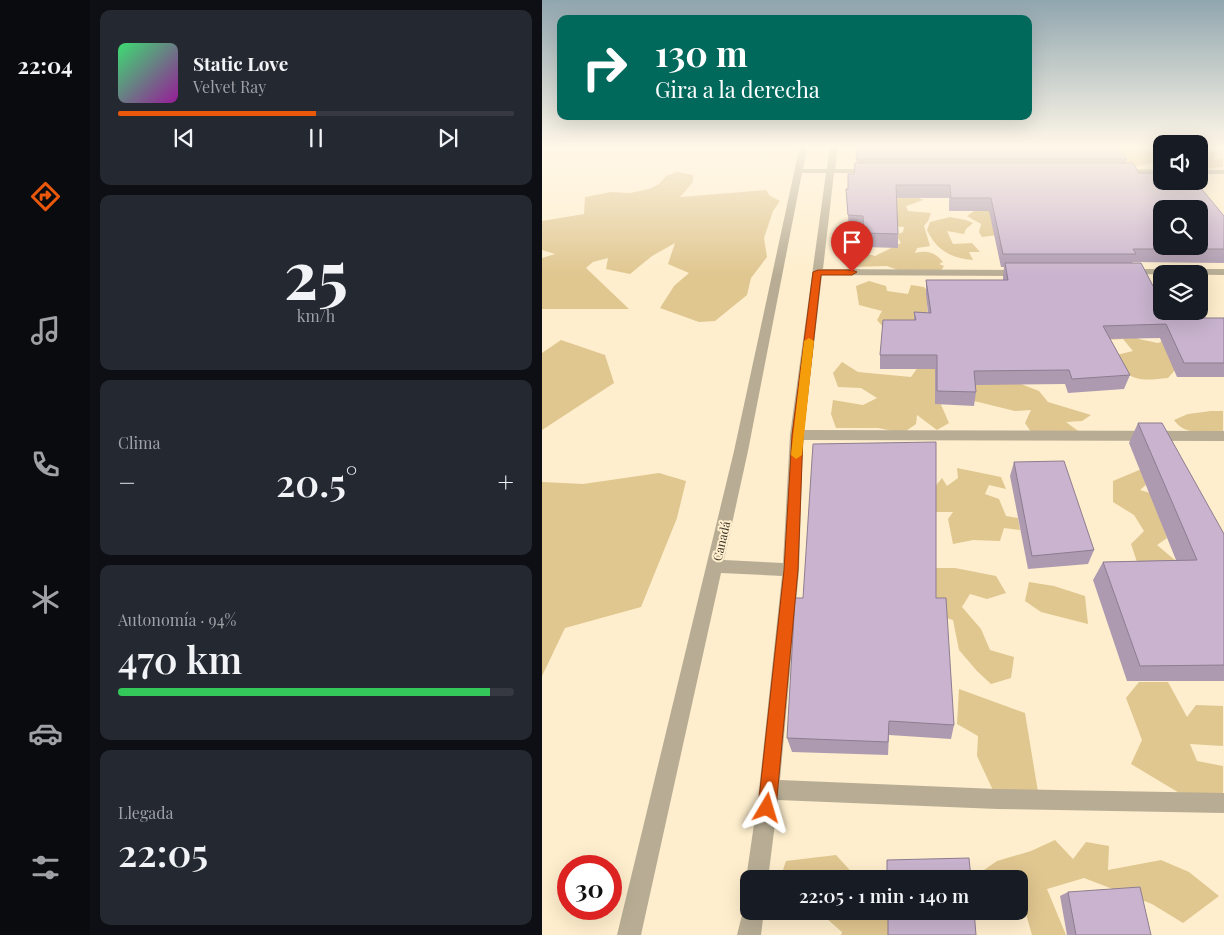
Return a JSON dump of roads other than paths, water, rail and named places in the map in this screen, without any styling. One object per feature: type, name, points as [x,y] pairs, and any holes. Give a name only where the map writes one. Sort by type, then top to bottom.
[{"type":"street","name":"Canadá","points":[[629,935],[741,451],[794,189]]},
{"type":"street","points":[[758,870],[769,790],[791,570],[797,435],[828,189]]},
{"type":"street","points":[[818,272],[1026,272]]},
{"type":"street","points":[[1114,272],[1224,272]]},
{"type":"street","points":[[797,435],[1224,436]]},
{"type":"street","points":[[715,566],[791,570]]},
{"type":"street","points":[[769,790],[997,799],[1224,803]]},
{"type":"street","points":[[750,935],[752,920]]}]
